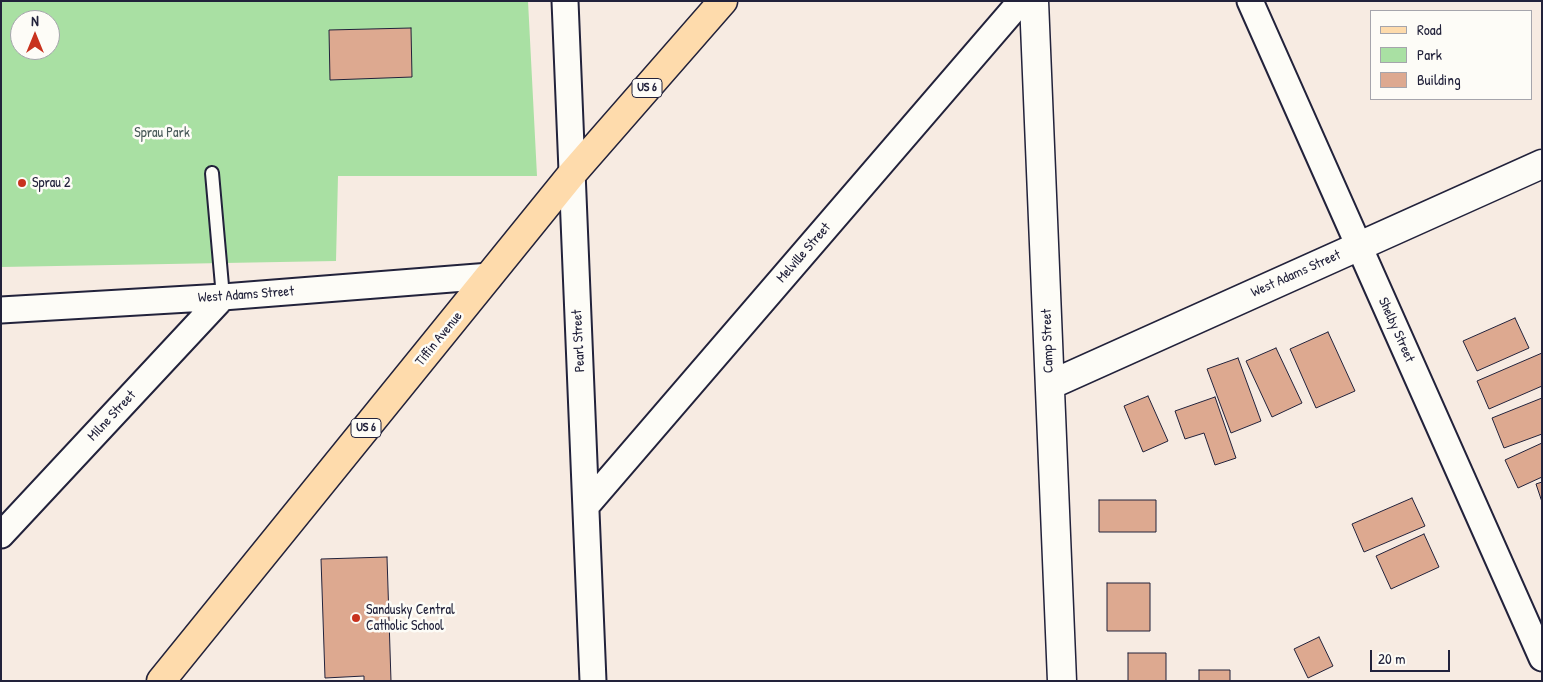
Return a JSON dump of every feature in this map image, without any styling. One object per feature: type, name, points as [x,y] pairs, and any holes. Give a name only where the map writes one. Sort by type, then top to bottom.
[{"type":"main road","name":"Tiffin Avenue","points":[[161,681],[571,175],[723,1]]},
{"type":"street","name":"Pearl Street","points":[[565,1],[593,681]]},
{"type":"street","name":"Melville Street","points":[[587,505],[1021,1]]},
{"type":"street","name":"Camp Street","points":[[1034,1],[1062,681]]},
{"type":"street","name":"Shelby Street","points":[[1250,1],[1542,658]]},
{"type":"street","name":"West Adams Street","points":[[1050,384],[1542,164]]},
{"type":"street","name":"West Adams Street","points":[[1,310],[223,297],[490,276]]},
{"type":"street","name":"Milne Street","points":[[1,535],[223,297]]},
{"type":"lane","points":[[212,173],[223,297]]},
{"type":"green space","name":"Sprau Park","points":[[1,1],[528,1],[537,176],[338,176],[336,261],[1,267]]},
{"type":"building","points":[[411,28],[412,77],[330,80],[329,30]]},
{"type":"building","points":[[1515,318],[1529,348],[1477,371],[1463,341]]},
{"type":"building","points":[[1328,332],[1355,391],[1316,408],[1290,349]]},
{"type":"building","points":[[1276,348],[1302,403],[1272,417],[1246,361]]},
{"type":"building","points":[[1542,353],[1542,386],[1489,409],[1477,381]]},
{"type":"building","points":[[1238,358],[1261,421],[1231,433],[1207,369]]},
{"type":"building","points":[[1148,396],[1168,441],[1143,452],[1124,406]]},
{"type":"building","points":[[1215,397],[1236,458],[1215,465],[1204,433],[1185,439],[1175,411]]},
{"type":"building","points":[[1542,398],[1542,434],[1504,448],[1492,418]]},
{"type":"building","points":[[1542,443],[1542,477],[1518,488],[1505,460]]},
{"type":"building","points":[[1542,482],[1542,502],[1536,484]]},
{"type":"building","points":[[1412,498],[1425,526],[1364,552],[1352,524]]},
{"type":"building","points":[[1099,500],[1156,500],[1156,532],[1099,532]]},
{"type":"building","points":[[1424,534],[1439,567],[1391,589],[1376,556]]},
{"type":"building","name":"Sandusky Central Catholic School","points":[[387,557],[391,681],[364,681],[364,676],[325,678],[321,559]]},
{"type":"building","points":[[1107,583],[1150,583],[1150,631],[1107,631]]},
{"type":"building","points":[[1319,637],[1333,666],[1308,678],[1294,649]]},
{"type":"building","points":[[1128,653],[1166,653],[1166,681],[1128,681]]},
{"type":"building","points":[[1199,670],[1230,670],[1230,681],[1199,681]]},
{"type":"place","name":"Sprau 2","points":[[22,183]]},
{"type":"place","name":"Sandusky Central Catholic School","points":[[356,618]]}]
